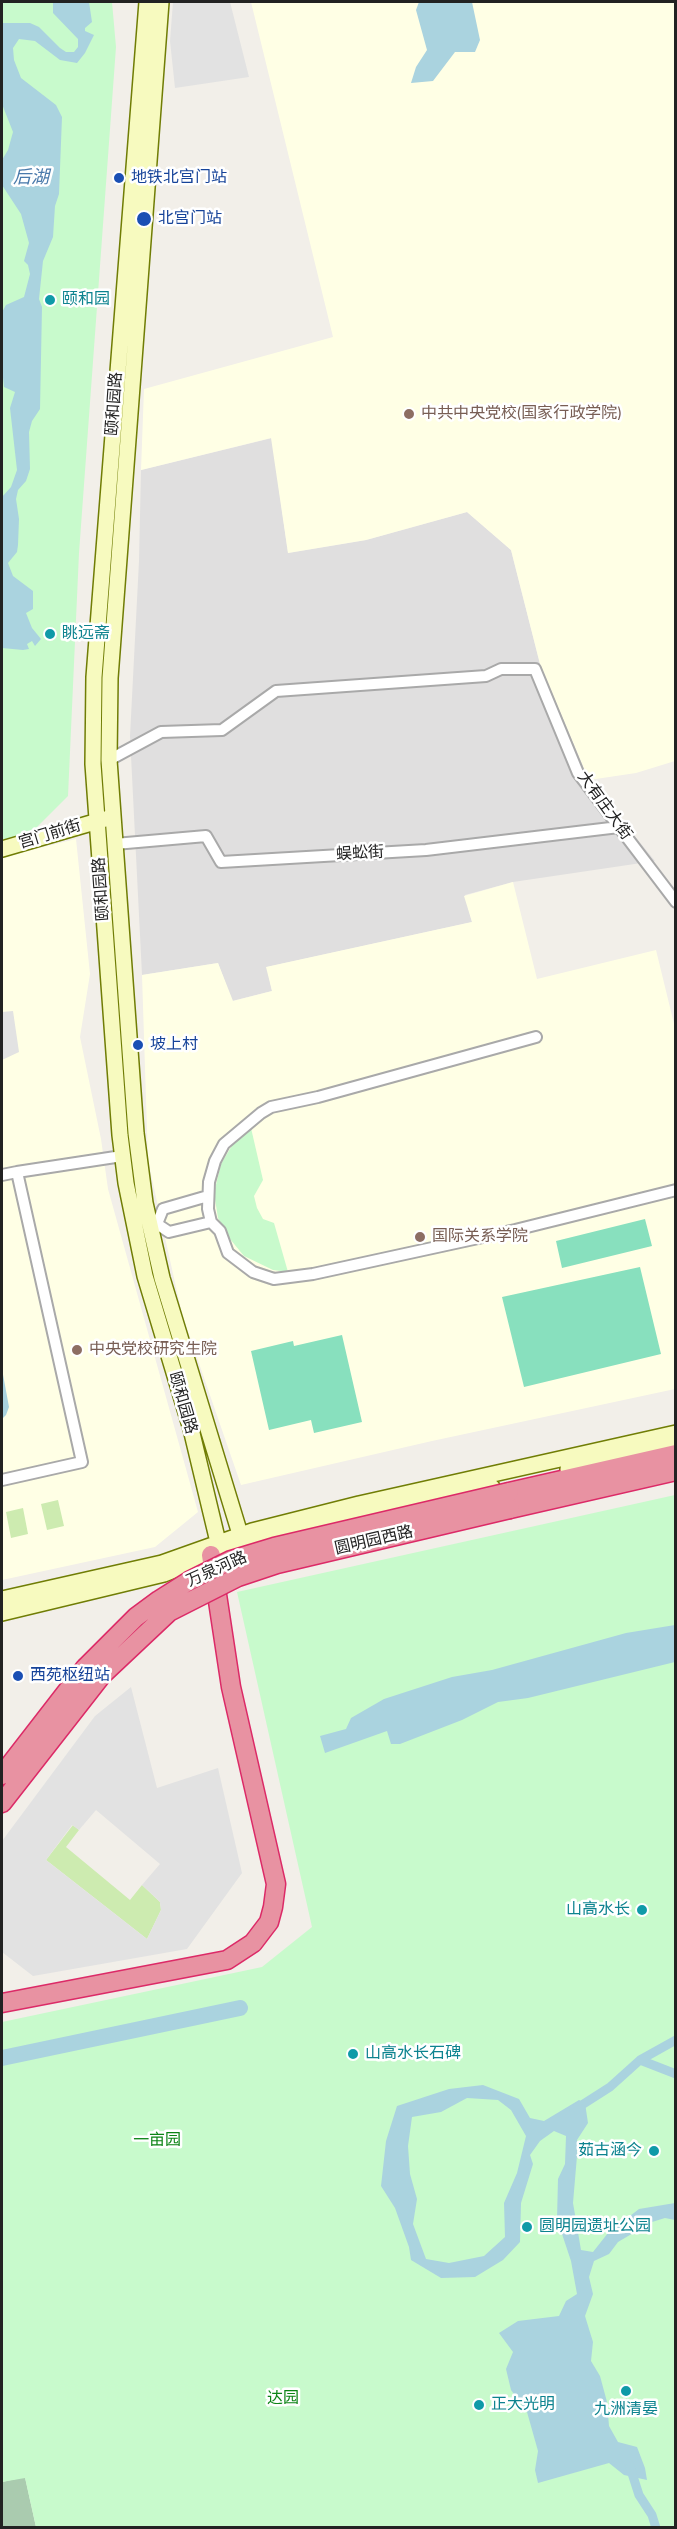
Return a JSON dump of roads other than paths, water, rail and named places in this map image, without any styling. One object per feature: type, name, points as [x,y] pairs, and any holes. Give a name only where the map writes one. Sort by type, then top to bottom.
[{"type":"highway","name":"圆明园西路","points":[[2,1803],[102,1674],[169,1612],[238,1577],[277,1564],[675,1454]]},
{"type":"highway","name":"圆明园西路","points":[[510,1501],[675,1471]]},
{"type":"highway","name":"万泉河路","points":[[2,1775],[85,1668],[136,1617],[189,1581],[231,1560],[274,1547],[510,1501]]},
{"type":"highway","points":[[2,2003],[226,1960],[253,1943],[269,1922],[276,1884],[231,1687],[215,1549]]},
{"type":"main road","name":"颐和园路","points":[[147,2],[94,677],[92,741],[122,1156],[145,1276],[191,1429],[215,1549]]},
{"type":"main road","name":"颐和园路","points":[[161,2],[110,678],[109,760],[136,1133],[153,1225],[178,1333],[240,1534]]},
{"type":"main road","name":"宫门前街","points":[[2,849],[113,817]]},
{"type":"main road","points":[[2,1613],[164,1574],[240,1534],[411,1492],[675,1433]]},
{"type":"main road","name":"圆明园西路","points":[[215,1549],[675,1445]]},
{"type":"main road","points":[[2,1599],[215,1549]]},
{"type":"street","name":"大有庄大街","points":[[109,760],[161,732],[222,730],[276,691],[486,676],[501,669],[535,669],[578,773],[675,902]]},
{"type":"street","name":"蜈蚣街","points":[[115,844],[206,836],[221,862],[426,850],[619,827]]},
{"type":"street","points":[[537,1037],[318,1097],[271,1107],[236,1132],[224,1144],[215,1161],[208,1196],[212,1222],[228,1254],[253,1272],[274,1279],[313,1274],[515,1230],[675,1190]]},
{"type":"street","points":[[2,1175],[122,1156]]},
{"type":"street","points":[[2,1480],[82,1462],[17,1172]]},
{"type":"street","points":[[208,1196],[164,1209],[153,1225],[169,1232],[212,1222]]},
{"type":"water","name":"后湖","points":[[53,2],[89,2],[92,22],[85,28],[85,31],[94,35],[77,63],[60,60],[35,41],[19,39],[13,48],[14,60],[21,78],[56,105],[62,117],[59,194],[55,206],[53,237],[43,261],[39,299],[42,307],[40,409],[32,421],[29,432],[30,469],[26,481],[18,490],[16,499],[19,519],[17,552],[8,563],[13,576],[33,591],[33,609],[26,613],[32,628],[41,639],[35,646],[32,641],[27,644],[29,649],[23,650],[2,648],[2,497],[11,487],[17,470],[10,408],[15,392],[4,387],[2,312],[6,305],[24,297],[30,274],[28,265],[24,261],[29,243],[21,214],[2,185],[2,160],[8,150],[13,132],[2,104],[2,23],[30,23],[39,27],[66,52],[74,52],[78,47],[78,39],[53,13]]},
{"type":"water","points":[[419,2],[472,2],[480,40],[475,52],[455,52],[433,81],[411,83],[416,67],[427,50],[416,10]]},
{"type":"water","points":[[2,1369],[9,1407],[2,1419]]},
{"type":"water","points":[[675,1625],[675,1662],[528,1698],[498,1702],[462,1720],[400,1744],[391,1744],[387,1731],[325,1753],[320,1736],[346,1729],[351,1718],[384,1699],[452,1677],[492,1670],[626,1633]]},
{"type":"water","points":[[483,2085],[519,2099],[530,2118],[544,2121],[579,2100],[585,2103],[588,2123],[577,2140],[573,2203],[581,2250],[593,2252],[608,2233],[639,2209],[675,2203],[675,2220],[665,2218],[652,2222],[618,2242],[609,2254],[594,2261],[589,2277],[593,2294],[585,2316],[593,2342],[591,2361],[600,2376],[607,2402],[609,2426],[618,2442],[637,2447],[647,2480],[624,2475],[609,2463],[538,2483],[535,2470],[538,2451],[527,2412],[511,2390],[506,2369],[513,2352],[499,2333],[518,2321],[559,2316],[566,2301],[577,2294],[571,2261],[557,2219],[558,2179],[565,2164],[566,2136],[554,2131],[540,2141],[530,2155],[533,2164],[521,2203],[520,2242],[503,2260],[475,2277],[441,2278],[411,2260],[409,2247],[395,2208],[381,2186],[386,2141],[397,2106],[449,2089]],"holes":[[[467,2098],[498,2100],[511,2110],[526,2136],[517,2173],[504,2203],[505,2237],[484,2256],[449,2263],[426,2259],[413,2224],[417,2199],[410,2174],[408,2146],[412,2117],[441,2112]]]},
{"type":"waterway","points":[[2,2058],[240,2008]]},
{"type":"waterway","points":[[574,2110],[610,2087],[640,2060],[676,2040]]},
{"type":"waterway","points":[[640,2060],[676,2074]]},
{"type":"waterway","points":[[630,2467],[639,2495],[652,2515],[656,2528]]},
{"type":"place","name":"地铁北宫门站","points":[[119,178]]},
{"type":"place","name":"北宫门站","points":[[144,219]]},
{"type":"place","name":"颐和园","points":[[50,300]]},
{"type":"place","name":"中共中央党校(国家行政学院)","points":[[409,414]]},
{"type":"place","name":"眺远斋","points":[[50,634]]},
{"type":"place","name":"坡上村","points":[[138,1045]]},
{"type":"place","name":"国际关系学院","points":[[420,1237]]},
{"type":"place","name":"中央党校研究生院","points":[[77,1350]]},
{"type":"place","name":"西苑枢纽站","points":[[18,1676]]},
{"type":"place","name":"山高水长","points":[[642,1910]]},
{"type":"place","name":"山高水长石碑","points":[[353,2054]]},
{"type":"place","name":"茹古涵今","points":[[654,2151]]},
{"type":"place","name":"圆明园遗址公园","points":[[527,2227]]},
{"type":"place","name":"九洲清晏","points":[[626,2391]]},
{"type":"place","name":"正大光明","points":[[479,2405]]},
{"type":"park label","name":"一亩园","points":[[157,2141]]},
{"type":"park label","name":"达园","points":[[283,2399]]}]
